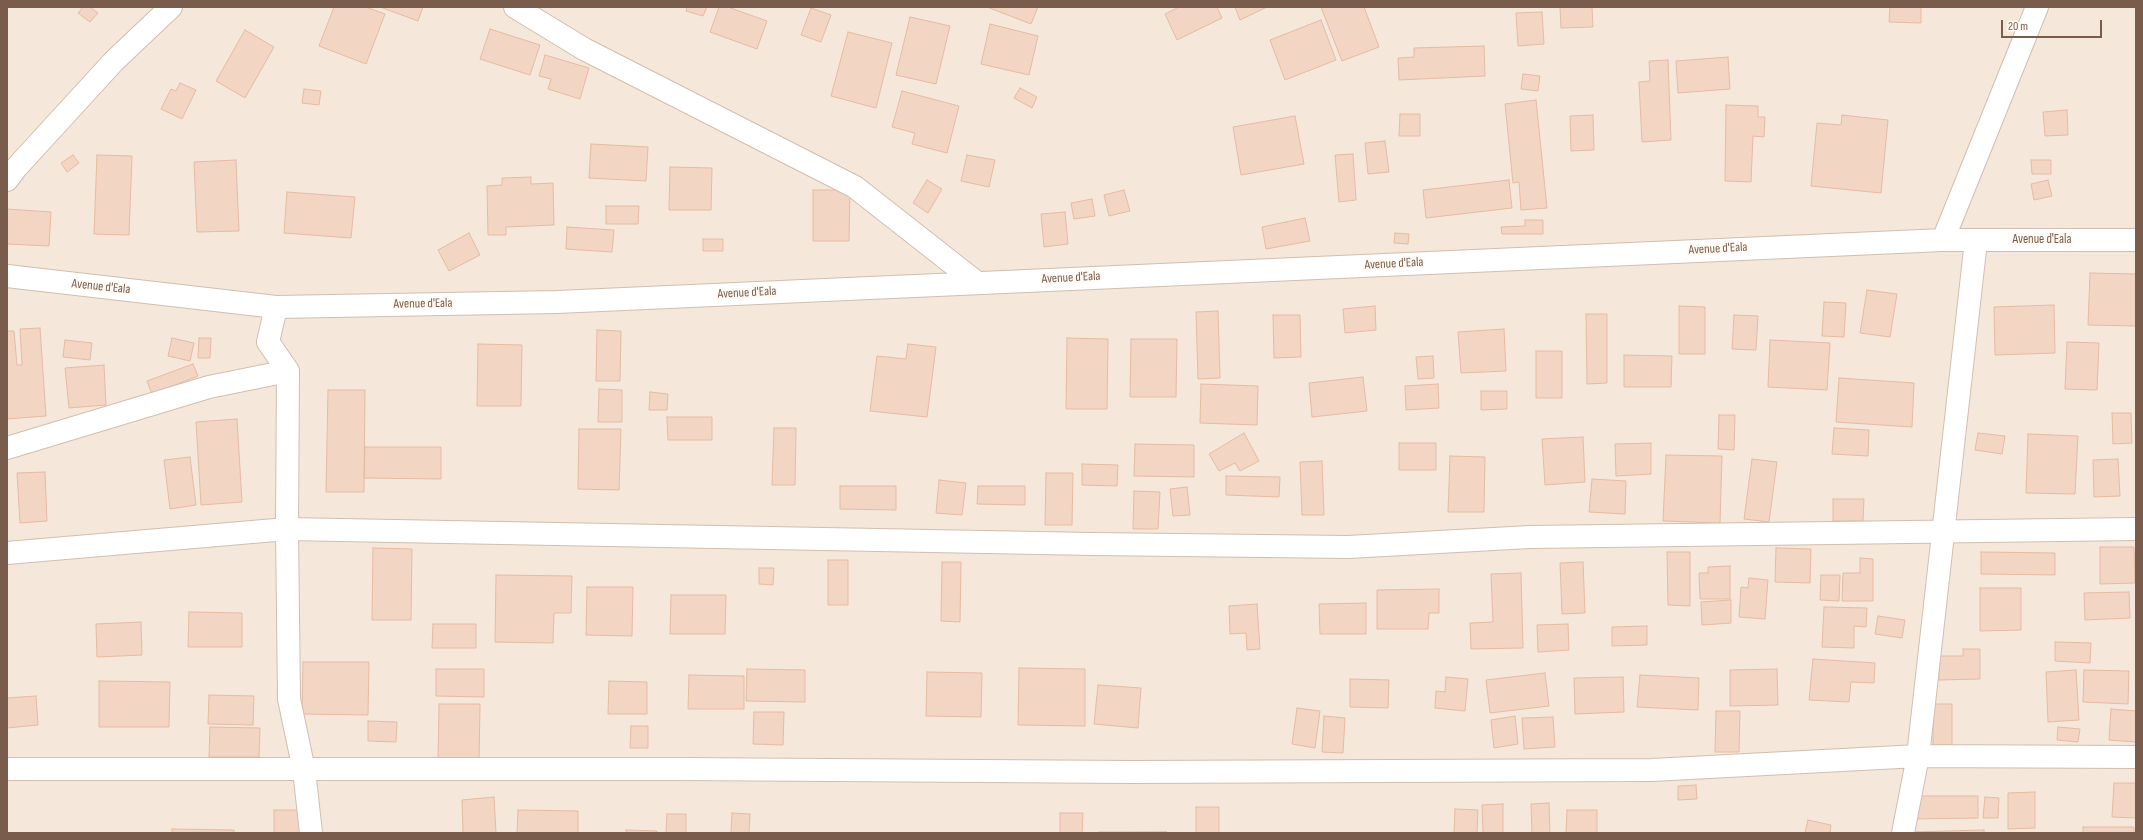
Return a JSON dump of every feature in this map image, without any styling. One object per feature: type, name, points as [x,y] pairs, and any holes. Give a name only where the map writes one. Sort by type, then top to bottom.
[{"type":"street","points":[[10,169],[114,61],[171,7]]},
{"type":"street","points":[[514,7],[584,49],[856,187],[976,282]]},
{"type":"street","points":[[1943,240],[2037,7]]},
{"type":"street","name":"Avenue d'Eala","points":[[7,276],[276,307],[557,302],[976,282],[1943,240],[2136,240]]},
{"type":"street","points":[[1903,833],[1918,756],[1976,240]]},
{"type":"street","points":[[276,307],[268,342],[288,371],[287,529],[289,699],[304,770],[311,833]]},
{"type":"street","points":[[7,448],[209,387],[288,371]]},
{"type":"street","points":[[7,553],[287,529],[1092,544],[1348,547],[1530,537],[2136,530]]},
{"type":"street","points":[[7,769],[678,769],[1124,772],[1644,770],[1918,756],[2136,757]]},
{"type":"shaded area","points":[[7,7],[2136,7],[2136,833],[7,833]]},
{"type":"building","points":[[83,7],[90,7],[98,13],[90,22],[78,13]]},
{"type":"building","points":[[334,7],[366,7],[385,14],[366,64],[319,46]]},
{"type":"building","points":[[380,7],[423,7],[418,21]]},
{"type":"building","points":[[687,7],[707,7],[703,16],[686,11]]},
{"type":"building","points":[[719,7],[728,7],[767,21],[757,49],[710,32]]},
{"type":"building","points":[[987,7],[1038,7],[1031,24]]},
{"type":"building","points":[[1179,7],[1217,7],[1222,18],[1177,40],[1165,14]]},
{"type":"building","points":[[1235,7],[1267,7],[1240,20]]},
{"type":"building","points":[[1321,7],[1364,7],[1379,47],[1342,61]]},
{"type":"building","points":[[1560,7],[1592,7],[1593,27],[1561,28]]},
{"type":"building","points":[[1890,7],[1921,7],[1921,23],[1889,22]]},
{"type":"building","points":[[811,8],[831,15],[821,42],[801,35]]},
{"type":"building","points":[[1542,12],[1544,44],[1518,46],[1516,13]]},
{"type":"building","points":[[910,17],[950,26],[936,84],[896,75]]},
{"type":"building","points":[[1321,20],[1336,60],[1285,80],[1270,40]]},
{"type":"building","points":[[990,24],[1038,36],[1029,75],[981,64]]},
{"type":"building","points":[[490,29],[540,45],[530,75],[480,59]]},
{"type":"building","points":[[245,30],[274,47],[245,98],[216,81]]},
{"type":"building","points":[[848,32],[892,43],[876,108],[831,96]]},
{"type":"building","points":[[1484,46],[1485,76],[1399,80],[1398,58],[1414,57],[1414,48]]},
{"type":"building","points":[[545,55],[589,68],[580,99],[548,89],[551,79],[539,76]]},
{"type":"building","points":[[1728,57],[1730,89],[1678,93],[1676,61]]},
{"type":"building","points":[[1668,60],[1671,140],[1642,142],[1639,82],[1650,81],[1649,61]]},
{"type":"building","points":[[1523,74],[1540,76],[1538,91],[1521,89]]},
{"type":"building","points":[[180,83],[196,90],[182,119],[161,109],[171,89],[176,91]]},
{"type":"building","points":[[1020,88],[1037,97],[1032,108],[1014,98]]},
{"type":"building","points":[[304,89],[321,91],[319,105],[302,103]]},
{"type":"building","points":[[902,91],[959,106],[947,153],[912,144],[915,133],[892,127]]},
{"type":"building","points":[[1536,100],[1547,208],[1521,210],[1519,182],[1513,183],[1505,104]]},
{"type":"building","points":[[1726,105],[1758,106],[1758,117],[1765,117],[1764,137],[1753,136],[1751,182],[1725,181]]},
{"type":"building","points":[[2067,110],[2068,135],[2045,136],[2043,112]]},
{"type":"building","points":[[1400,114],[1420,114],[1420,136],[1399,136]]},
{"type":"building","points":[[1593,115],[1594,150],[1571,151],[1570,116]]},
{"type":"building","points":[[1842,115],[1888,120],[1881,193],[1811,186],[1817,123],[1841,125]]},
{"type":"building","points":[[1295,116],[1304,164],[1241,175],[1233,127]]},
{"type":"building","points":[[1385,141],[1389,172],[1368,174],[1365,143]]},
{"type":"building","points":[[591,144],[648,147],[646,181],[589,178]]},
{"type":"building","points":[[1353,154],[1356,200],[1339,202],[1335,155]]},
{"type":"building","points":[[73,155],[79,163],[67,172],[61,163]]},
{"type":"building","points":[[97,155],[132,156],[129,235],[94,234]]},
{"type":"building","points":[[967,155],[995,160],[989,187],[961,181]]},
{"type":"building","points":[[236,160],[239,231],[197,232],[194,162]]},
{"type":"building","points":[[2031,160],[2051,160],[2051,174],[2032,174]]},
{"type":"building","points":[[670,167],[712,168],[711,210],[669,210]]},
{"type":"building","points":[[531,177],[531,184],[553,183],[554,225],[506,227],[506,235],[488,235],[487,186],[502,185],[502,178]]},
{"type":"building","points":[[927,180],[942,189],[928,213],[913,203]]},
{"type":"building","points":[[1509,180],[1512,208],[1426,218],[1423,190]]},
{"type":"building","points":[[2048,180],[2052,196],[2034,200],[2031,184]]},
{"type":"building","points":[[813,190],[850,190],[849,241],[813,241]]},
{"type":"building","points":[[1124,190],[1130,211],[1109,216],[1104,195]]},
{"type":"building","points":[[287,192],[355,197],[351,238],[284,233]]},
{"type":"building","points":[[1092,199],[1095,216],[1074,219],[1071,203]]},
{"type":"building","points":[[606,206],[639,206],[638,224],[606,224]]},
{"type":"building","points":[[7,209],[51,212],[49,246],[7,244]]},
{"type":"building","points":[[1065,212],[1068,244],[1044,247],[1041,214]]},
{"type":"building","points":[[1305,218],[1310,241],[1266,249],[1262,227]]},
{"type":"building","points":[[1525,220],[1543,220],[1543,234],[1502,234],[1501,227],[1525,226]]},
{"type":"building","points":[[567,227],[614,230],[612,252],[566,249]]},
{"type":"building","points":[[469,233],[480,255],[449,271],[438,250]]},
{"type":"building","points":[[1395,233],[1409,234],[1408,244],[1394,243]]},
{"type":"building","points":[[703,239],[723,239],[723,251],[703,251]]},
{"type":"building","points":[[2090,273],[2136,274],[2136,326],[2088,325]]},
{"type":"building","points":[[1867,290],[1897,294],[1890,337],[1860,333]]},
{"type":"building","points":[[1824,302],[1846,303],[1844,337],[1822,336]]},
{"type":"building","points":[[2054,305],[2055,353],[1995,355],[1994,307]]},
{"type":"building","points":[[1375,306],[1376,330],[1345,333],[1343,309]]},
{"type":"building","points":[[1679,306],[1705,307],[1705,354],[1679,354]]},
{"type":"building","points":[[1218,311],[1220,378],[1198,379],[1196,312]]},
{"type":"building","points":[[1586,314],[1607,314],[1607,383],[1587,384]]},
{"type":"building","points":[[1273,315],[1300,315],[1301,357],[1274,358]]},
{"type":"building","points":[[1734,315],[1758,316],[1756,350],[1732,349]]},
{"type":"building","points":[[40,328],[46,416],[7,419],[7,331],[14,331],[17,365],[22,365],[20,329]]},
{"type":"building","points":[[1504,329],[1506,371],[1461,373],[1458,332]]},
{"type":"building","points":[[597,330],[621,331],[620,381],[596,381]]},
{"type":"building","points":[[172,338],[194,343],[190,361],[168,356]]},
{"type":"building","points":[[199,338],[211,338],[210,358],[198,358]]},
{"type":"building","points":[[1067,338],[1108,339],[1107,409],[1066,409]]},
{"type":"building","points":[[1131,339],[1177,339],[1176,397],[1130,397]]},
{"type":"building","points":[[65,340],[92,343],[90,360],[63,357]]},
{"type":"building","points":[[1770,340],[1830,343],[1827,390],[1768,387]]},
{"type":"building","points":[[2067,342],[2099,343],[2097,390],[2065,389]]},
{"type":"building","points":[[478,344],[522,345],[521,406],[477,406]]},
{"type":"building","points":[[908,344],[936,347],[927,417],[870,411],[877,356],[906,359]]},
{"type":"building","points":[[1536,351],[1562,351],[1562,398],[1536,398]]},
{"type":"building","points":[[1624,355],[1672,356],[1671,387],[1624,387]]},
{"type":"building","points":[[1433,356],[1434,378],[1418,379],[1416,357]]},
{"type":"building","points":[[193,364],[198,376],[152,394],[147,381]]},
{"type":"building","points":[[104,365],[106,405],[69,408],[65,368]]},
{"type":"building","points":[[1363,377],[1367,411],[1312,417],[1309,383]]},
{"type":"building","points":[[1839,378],[1914,383],[1912,427],[1836,422]]},
{"type":"building","points":[[1201,384],[1258,386],[1257,425],[1200,423]]},
{"type":"building","points":[[1438,384],[1439,408],[1406,410],[1405,386]]},
{"type":"building","points":[[599,389],[622,390],[622,422],[598,422]]},
{"type":"building","points":[[328,390],[365,390],[364,492],[326,492]]},
{"type":"building","points":[[1481,391],[1507,391],[1507,409],[1481,410]]},
{"type":"building","points":[[650,392],[668,394],[667,410],[649,410]]},
{"type":"building","points":[[2112,413],[2131,413],[2132,443],[2113,444]]},
{"type":"building","points":[[1719,415],[1735,415],[1734,450],[1718,449]]},
{"type":"building","points":[[667,417],[712,417],[712,440],[668,440]]},
{"type":"building","points":[[237,419],[242,502],[201,505],[196,422]]},
{"type":"building","points":[[774,428],[796,428],[795,485],[772,485]]},
{"type":"building","points":[[1834,428],[1869,430],[1868,456],[1832,454]]},
{"type":"building","points":[[579,429],[621,429],[619,490],[578,489]]},
{"type":"building","points":[[1244,433],[1259,461],[1240,471],[1235,463],[1219,471],[1209,454]]},
{"type":"building","points":[[1978,433],[2005,436],[2002,454],[1975,450]]},
{"type":"building","points":[[2028,434],[2078,436],[2075,494],[2026,493]]},
{"type":"building","points":[[1583,437],[1585,482],[1545,485],[1542,439]]},
{"type":"building","points":[[1399,443],[1436,443],[1436,470],[1399,470]]},
{"type":"building","points":[[1651,443],[1651,474],[1616,476],[1615,444]]},
{"type":"building","points":[[1135,444],[1194,445],[1194,477],[1134,476]]},
{"type":"building","points":[[365,447],[441,447],[441,479],[364,478]]},
{"type":"building","points":[[1666,455],[1722,456],[1720,523],[1663,521]]},
{"type":"building","points":[[1450,456],[1485,457],[1484,512],[1448,512]]},
{"type":"building","points":[[190,457],[196,505],[170,509],[164,460]]},
{"type":"building","points":[[1752,459],[1777,462],[1769,522],[1744,519]]},
{"type":"building","points":[[2118,459],[2120,496],[2094,497],[2093,460]]},
{"type":"building","points":[[1322,461],[1324,515],[1302,515],[1300,462]]},
{"type":"building","points":[[1082,464],[1118,465],[1117,486],[1082,485]]},
{"type":"building","points":[[45,472],[47,521],[20,523],[17,473]]},
{"type":"building","points":[[1046,473],[1073,473],[1072,525],[1045,525]]},
{"type":"building","points":[[1226,476],[1280,477],[1279,497],[1226,495]]},
{"type":"building","points":[[1592,479],[1626,481],[1625,514],[1589,512]]},
{"type":"building","points":[[939,480],[966,483],[962,515],[936,513]]},
{"type":"building","points":[[840,486],[896,486],[896,510],[840,509]]},
{"type":"building","points":[[978,486],[1025,486],[1025,505],[977,504]]},
{"type":"building","points":[[1187,487],[1190,515],[1173,516],[1170,489]]},
{"type":"building","points":[[1134,491],[1160,492],[1158,529],[1133,529]]},
{"type":"building","points":[[1833,499],[1864,499],[1863,521],[1833,521]]},
{"type":"building","points":[[2100,547],[2134,547],[2135,583],[2100,584]]},
{"type":"building","points":[[373,548],[412,549],[411,620],[372,620]]},
{"type":"building","points":[[1776,548],[1811,549],[1810,583],[1775,582]]},
{"type":"building","points":[[1667,552],[1690,552],[1690,606],[1668,605]]},
{"type":"building","points":[[1981,552],[2055,553],[2055,575],[1981,574]]},
{"type":"building","points":[[1860,558],[1873,559],[1873,601],[1842,601],[1843,573],[1860,573]]},
{"type":"building","points":[[828,560],[848,560],[848,605],[828,605]]},
{"type":"building","points":[[942,562],[961,562],[960,622],[941,621]]},
{"type":"building","points":[[1583,562],[1585,613],[1562,614],[1560,563]]},
{"type":"building","points":[[1730,566],[1730,599],[1700,599],[1699,573],[1708,573],[1708,567]]},
{"type":"building","points":[[759,568],[774,568],[773,585],[759,584]]},
{"type":"building","points":[[1521,573],[1523,648],[1471,649],[1470,623],[1493,622],[1491,574]]},
{"type":"building","points":[[496,575],[572,576],[571,613],[554,613],[553,643],[495,642]]},
{"type":"building","points":[[1821,575],[1840,575],[1839,601],[1820,600]]},
{"type":"building","points":[[1749,578],[1768,580],[1765,619],[1739,617],[1741,587],[1748,588]]},
{"type":"building","points":[[587,587],[633,587],[632,636],[586,635]]},
{"type":"building","points":[[1980,588],[2021,588],[2021,630],[1980,631]]},
{"type":"building","points":[[1439,589],[1439,613],[1429,613],[1428,629],[1377,629],[1377,590]]},
{"type":"building","points":[[2129,592],[2130,618],[2085,620],[2084,593]]},
{"type":"building","points":[[671,595],[726,595],[725,634],[670,634]]},
{"type":"building","points":[[1731,600],[1731,623],[1702,625],[1701,602]]},
{"type":"building","points":[[1366,603],[1366,634],[1320,634],[1319,604]]},
{"type":"building","points":[[1257,604],[1260,649],[1247,650],[1246,633],[1230,634],[1229,606]]},
{"type":"building","points":[[1824,607],[1867,608],[1866,627],[1854,626],[1854,648],[1822,647]]},
{"type":"building","points":[[189,612],[242,613],[242,647],[188,647]]},
{"type":"building","points":[[1878,616],[1905,620],[1902,638],[1875,634]]},
{"type":"building","points":[[141,622],[142,655],[97,657],[96,624]]},
{"type":"building","points":[[433,624],[476,624],[476,648],[432,648]]},
{"type":"building","points":[[1568,624],[1569,650],[1538,652],[1537,625]]},
{"type":"building","points":[[1647,626],[1647,645],[1612,646],[1612,627]]},
{"type":"building","points":[[2055,642],[2091,643],[2090,663],[2055,661]]},
{"type":"building","points":[[1963,649],[1980,649],[1980,679],[1939,680],[1939,656],[1963,656]]},
{"type":"building","points":[[1813,659],[1875,663],[1874,683],[1851,682],[1849,702],[1809,700]]},
{"type":"building","points":[[303,662],[369,662],[368,715],[302,714]]},
{"type":"building","points":[[1019,668],[1085,669],[1085,726],[1018,725]]},
{"type":"building","points":[[436,669],[484,669],[484,697],[436,696]]},
{"type":"building","points":[[747,669],[805,670],[805,702],[746,701]]},
{"type":"building","points":[[1777,669],[1778,705],[1730,706],[1730,670]]},
{"type":"building","points":[[2076,670],[2079,720],[2048,722],[2046,672]]},
{"type":"building","points":[[2084,670],[2129,671],[2128,704],[2083,702]]},
{"type":"building","points":[[927,672],[982,673],[981,717],[926,716]]},
{"type":"building","points":[[1545,673],[1549,706],[1490,713],[1486,680]]},
{"type":"building","points":[[689,675],[744,676],[744,709],[688,709]]},
{"type":"building","points":[[1640,675],[1699,678],[1698,710],[1637,707]]},
{"type":"building","points":[[1446,677],[1468,679],[1465,711],[1435,708],[1436,691],[1445,692]]},
{"type":"building","points":[[1623,677],[1624,712],[1575,714],[1574,678]]},
{"type":"building","points":[[1350,679],[1389,680],[1388,708],[1350,707]]},
{"type":"building","points":[[99,681],[170,682],[169,727],[99,727]]},
{"type":"building","points":[[609,681],[647,682],[647,714],[608,714]]},
{"type":"building","points":[[1098,685],[1141,688],[1138,728],[1094,724]]},
{"type":"building","points":[[209,695],[254,696],[253,725],[208,724]]},
{"type":"building","points":[[36,696],[38,725],[7,728],[7,698]]},
{"type":"building","points":[[439,704],[480,704],[479,763],[438,762]]},
{"type":"building","points":[[1933,704],[1952,704],[1952,745],[1933,745]]},
{"type":"building","points":[[1297,708],[1320,711],[1315,748],[1292,744]]},
{"type":"building","points":[[2111,709],[2136,711],[2136,742],[2109,740]]},
{"type":"building","points":[[1716,711],[1740,711],[1739,752],[1715,752]]},
{"type":"building","points":[[754,712],[784,712],[783,745],[753,744]]},
{"type":"building","points":[[1324,716],[1345,718],[1343,753],[1322,752]]},
{"type":"building","points":[[1515,716],[1518,744],[1494,748],[1491,720]]},
{"type":"building","points":[[1553,717],[1555,747],[1524,749],[1522,718]]},
{"type":"building","points":[[368,721],[397,722],[396,742],[368,741]]},
{"type":"building","points":[[631,726],[648,726],[648,748],[630,748]]},
{"type":"building","points":[[210,727],[260,728],[259,757],[209,757]]},
{"type":"building","points":[[2058,727],[2080,729],[2078,742],[2057,740]]},
{"type":"building","points":[[2114,783],[2136,783],[2136,818],[2112,817]]},
{"type":"building","points":[[1696,785],[1697,799],[1678,800],[1678,786]]},
{"type":"building","points":[[2035,792],[2035,828],[2008,829],[2008,793]]},
{"type":"building","points":[[1912,796],[1978,796],[1978,818],[1912,819]]},
{"type":"building","points":[[494,797],[496,833],[463,833],[462,800]]},
{"type":"building","points":[[1985,797],[1999,798],[1998,818],[1983,818]]},
{"type":"building","points":[[1549,803],[1550,833],[1532,833],[1531,804]]},
{"type":"building","points":[[1503,804],[1503,833],[1483,833],[1482,805]]},
{"type":"building","points":[[1196,807],[1219,807],[1219,833],[1196,833]]},
{"type":"building","points":[[1455,809],[1478,810],[1477,833],[1454,833]]},
{"type":"building","points":[[274,810],[305,810],[304,833],[274,833]]},
{"type":"building","points":[[518,810],[578,811],[578,833],[517,833]]},
{"type":"building","points":[[1567,810],[1597,810],[1597,833],[1566,833]]},
{"type":"building","points":[[732,813],[750,814],[749,833],[731,833]]},
{"type":"building","points":[[1060,813],[1083,813],[1082,833],[1060,833]]},
{"type":"building","points":[[667,814],[686,814],[686,833],[666,833]]},
{"type":"building","points":[[1808,820],[1831,825],[1830,833],[1805,833]]},
{"type":"building","points":[[2083,827],[2134,827],[2134,833],[2083,833]]},
{"type":"building","points":[[172,829],[234,830],[234,833],[172,833]]},
{"type":"building","points":[[626,830],[657,831],[657,833],[626,833]]},
{"type":"building","points":[[1984,830],[1984,833],[1912,833],[1912,832]]},
{"type":"building","points":[[1099,832],[1167,832],[1099,833]]}]
